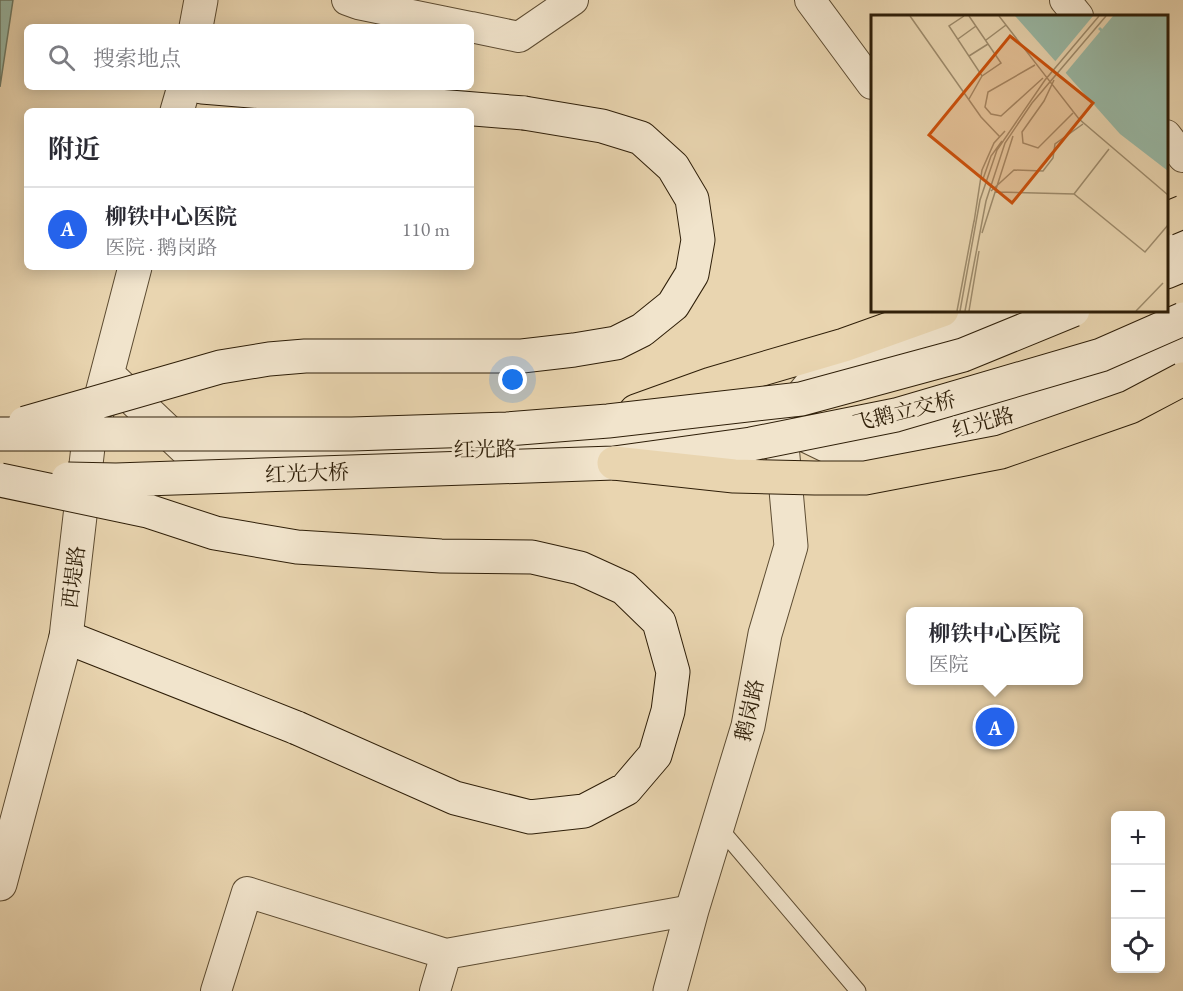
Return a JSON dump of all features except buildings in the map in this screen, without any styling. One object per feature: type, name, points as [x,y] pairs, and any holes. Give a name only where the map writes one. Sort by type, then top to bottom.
[{"type":"main road","points":[[197,24],[201,0]]},
{"type":"main road","points":[[178,108],[183,90]]},
{"type":"main road","points":[[241,90],[472,108]]},
{"type":"main road","points":[[0,432],[220,367],[269,359],[305,356],[522,356],[616,343],[642,330],[673,305],[692,274],[698,240],[692,199],[673,167],[641,138],[602,126],[524,112],[474,108]]},
{"type":"main road","points":[[1168,219],[1183,213]]},
{"type":"main road","points":[[1168,248],[1183,240]]},
{"type":"main road","points":[[1168,272],[1183,265]]},
{"type":"main road","name":"西堤路","points":[[0,884],[66,637],[88,447],[134,270]]},
{"type":"main road","points":[[608,421],[711,384],[843,345],[936,312]]},
{"type":"main road","points":[[780,423],[822,371],[1001,312]]},
{"type":"main road","name":"飞鹅立交桥","points":[[608,421],[801,399],[963,355],[1068,312]]},
{"type":"main road","name":"飞鹅立交桥","points":[[614,463],[751,444],[896,415],[1101,355],[1183,319]]},
{"type":"main road","name":"红光路","points":[[188,451],[511,450],[780,423],[840,452],[973,427],[1088,391],[1183,352]]},
{"type":"main road","points":[[79,529],[188,451],[107,374]]},
{"type":"main road","points":[[614,463],[734,476],[865,478],[1001,452],[1130,407],[1183,379]]},
{"type":"main road","name":"红光大桥","points":[[0,432],[352,434],[507,429],[608,421]]},
{"type":"main road","name":"鹅岗路","points":[[670,991],[748,726],[765,634],[791,546],[780,423]]},
{"type":"main road","name":"红光大桥","points":[[0,479],[116,480],[614,463]]},
{"type":"main road","points":[[0,479],[148,511],[215,533],[297,547],[441,556],[532,557],[580,568],[624,588],[659,622],[673,672],[668,711],[655,754],[626,789],[584,811],[530,817],[455,798],[297,729],[66,637]]},
{"type":"street","points":[[347,0],[456,24]]},
{"type":"street","points":[[474,28],[519,37],[573,0]]},
{"type":"street","points":[[810,0],[871,81]]},
{"type":"street","points":[[1065,0],[1077,15]]},
{"type":"street","points":[[1168,136],[1183,157]]},
{"type":"street","points":[[216,991],[247,892],[446,954],[692,910]]},
{"type":"street","points":[[435,991],[446,954]]},
{"type":"lane","points":[[717,826],[858,991]]},
{"type":"shaded area","points":[[0,0],[13,0],[0,87]]},
{"type":"place","name":"柳铁中心医院","points":[[995,727]]}]
